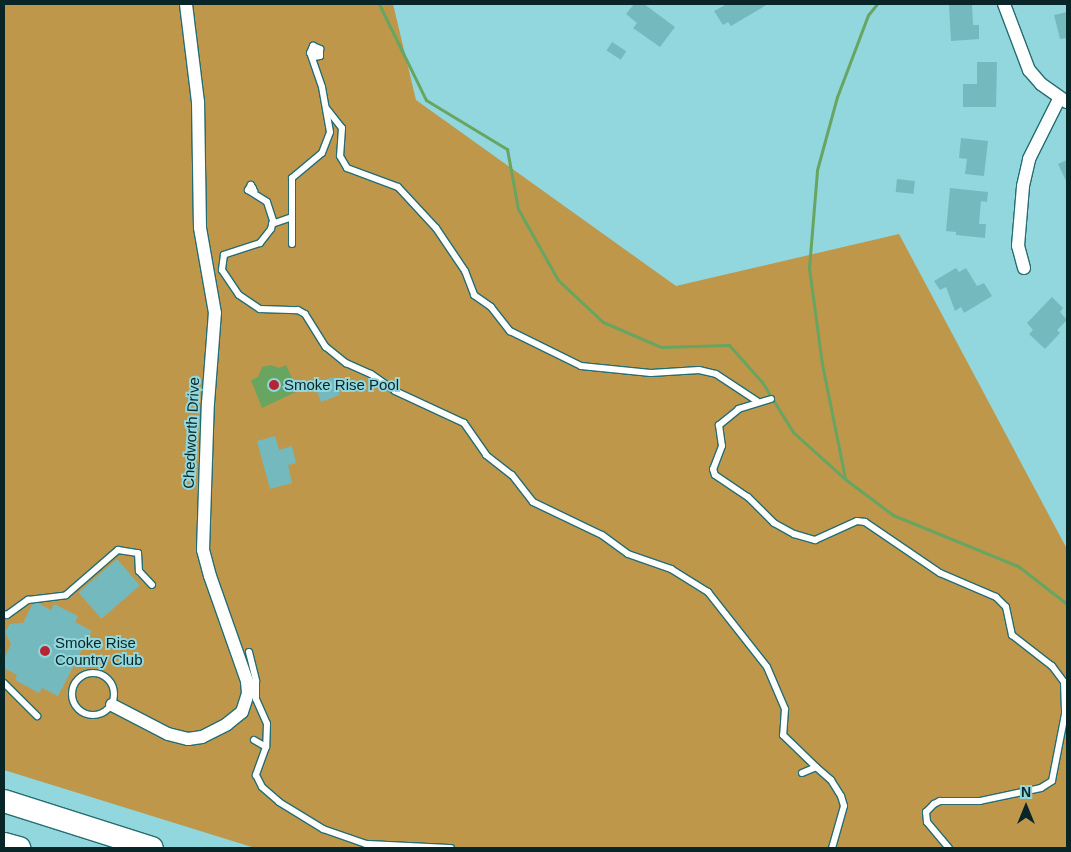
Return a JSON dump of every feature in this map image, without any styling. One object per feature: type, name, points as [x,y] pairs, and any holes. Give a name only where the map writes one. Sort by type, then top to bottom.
[{"type":"highway","points":[[4,801],[152,848]]},
{"type":"highway","points":[[4,844],[19,848]]},
{"type":"street","name":"Chedworth Drive","points":[[112,705],[168,734],[188,738],[202,737],[227,724],[242,712],[248,693],[247,680],[210,576],[203,550],[208,413],[215,313],[200,228],[198,102],[186,4]]},
{"type":"street","points":[[1004,4],[1029,70],[1063,100],[1029,159],[1018,217],[1018,246],[1024,268]]},
{"type":"lane","points":[[292,244],[292,178],[314,162],[328,143],[327,109],[310,53],[313,46],[320,49],[320,56],[314,57],[314,49],[318,50],[319,53],[316,56],[315,52]]},
{"type":"lane","points":[[327,109],[342,128],[340,156],[347,168],[398,186],[436,228],[465,271],[474,295],[491,307],[510,331],[581,366],[651,373],[699,370],[716,374],[757,401]]},
{"type":"lane","points":[[253,188],[250,189],[254,191],[251,185],[248,190],[260,195],[272,210],[272,224],[260,243],[224,255],[222,270],[239,295],[260,309],[298,310],[305,314],[326,346],[346,363],[371,374],[395,391],[464,423],[486,455],[512,475],[533,502],[602,535],[628,554],[671,569],[708,592],[767,667],[785,709],[783,735],[837,789],[844,806],[832,848]]},
{"type":"lane","points":[[272,224],[292,217]]},
{"type":"lane","points":[[771,398],[757,401],[730,414],[719,425],[722,446],[713,469],[715,475],[748,497],[774,523],[794,534],[815,540],[857,521],[865,522],[940,573],[996,597],[1006,607],[1012,635],[1052,666],[1064,682],[1065,714],[1052,781],[1041,788],[965,803],[940,801],[930,807],[925,818],[928,827],[949,848]]},
{"type":"lane","points":[[4,614],[8,615],[28,600],[66,595],[118,550],[138,553],[138,571],[152,584]]},
{"type":"lane","points":[[249,652],[256,681],[256,699],[267,724],[266,747],[256,775],[262,788],[279,802],[323,829],[366,844],[451,848]]},
{"type":"lane","points":[[102,675],[113,687],[112,705],[102,714],[84,714],[75,706],[73,688],[83,676],[102,675]]},
{"type":"lane","points":[[4,683],[37,716]]},
{"type":"lane","points":[[254,740],[266,747]]},
{"type":"lane","points":[[802,773],[816,767]]},
{"type":"shaded area","name":"Smoke Rise Country Club","points":[[4,4],[393,4],[416,100],[676,286],[899,234],[1067,549],[1067,848],[255,848],[4,770]]},
{"type":"shaded area","name":"Smoke Rise Pool","points":[[271,365],[279,368],[286,365],[298,391],[262,408],[251,380],[258,377],[262,367]]},
{"type":"building","points":[[634,4],[644,4],[675,27],[660,47],[633,28],[637,23],[626,14]]},
{"type":"building","points":[[727,4],[768,4],[731,26],[728,22],[723,25],[714,11]]},
{"type":"building","points":[[972,4],[973,25],[979,25],[979,39],[951,41],[949,5]]},
{"type":"building","points":[[1067,12],[1067,38],[1060,39],[1054,15]]},
{"type":"building","points":[[612,42],[626,51],[621,60],[607,50]]},
{"type":"building","points":[[977,62],[997,62],[996,107],[963,107],[963,84],[977,84]]},
{"type":"building","points":[[961,138],[988,141],[984,176],[965,174],[967,159],[959,158]]},
{"type":"building","points":[[1067,160],[1067,183],[1058,164]]},
{"type":"building","points":[[897,179],[915,181],[914,194],[896,192]]},
{"type":"building","points":[[950,188],[988,192],[987,202],[981,201],[979,224],[986,224],[985,238],[956,235],[956,232],[946,231]]},
{"type":"building","points":[[956,268],[959,272],[966,268],[977,286],[984,283],[992,296],[964,313],[961,307],[955,311],[946,287],[940,290],[934,281]]},
{"type":"building","points":[[1052,297],[1063,308],[1060,312],[1067,320],[1057,330],[1060,333],[1045,349],[1029,334],[1033,330],[1027,323]]},
{"type":"building","points":[[333,377],[340,395],[321,402],[314,384]]},
{"type":"building","points":[[275,436],[279,450],[292,446],[296,463],[288,465],[292,483],[270,489],[257,441]]},
{"type":"building","points":[[117,559],[140,585],[101,619],[79,592]]},
{"type":"building","name":"Smoke Rise Country Club","points":[[34,601],[51,610],[54,604],[78,616],[75,622],[92,631],[58,696],[42,688],[39,693],[15,680],[17,675],[4,668],[4,659],[11,644],[5,632],[10,624],[23,623]]},
{"type":"waterway","points":[[379,4],[426,100],[507,149],[518,209],[558,280],[603,322],[661,347],[729,345],[762,382],[793,432],[845,479],[893,515],[1018,566],[1067,604]]},
{"type":"waterway","points":[[845,478],[822,364],[809,268],[817,170],[837,97],[868,15],[877,4]]},
{"type":"place","name":"Smoke Rise Pool","points":[[274,385]]},
{"type":"place","name":"Smoke Rise Country Club","points":[[45,651]]}]
